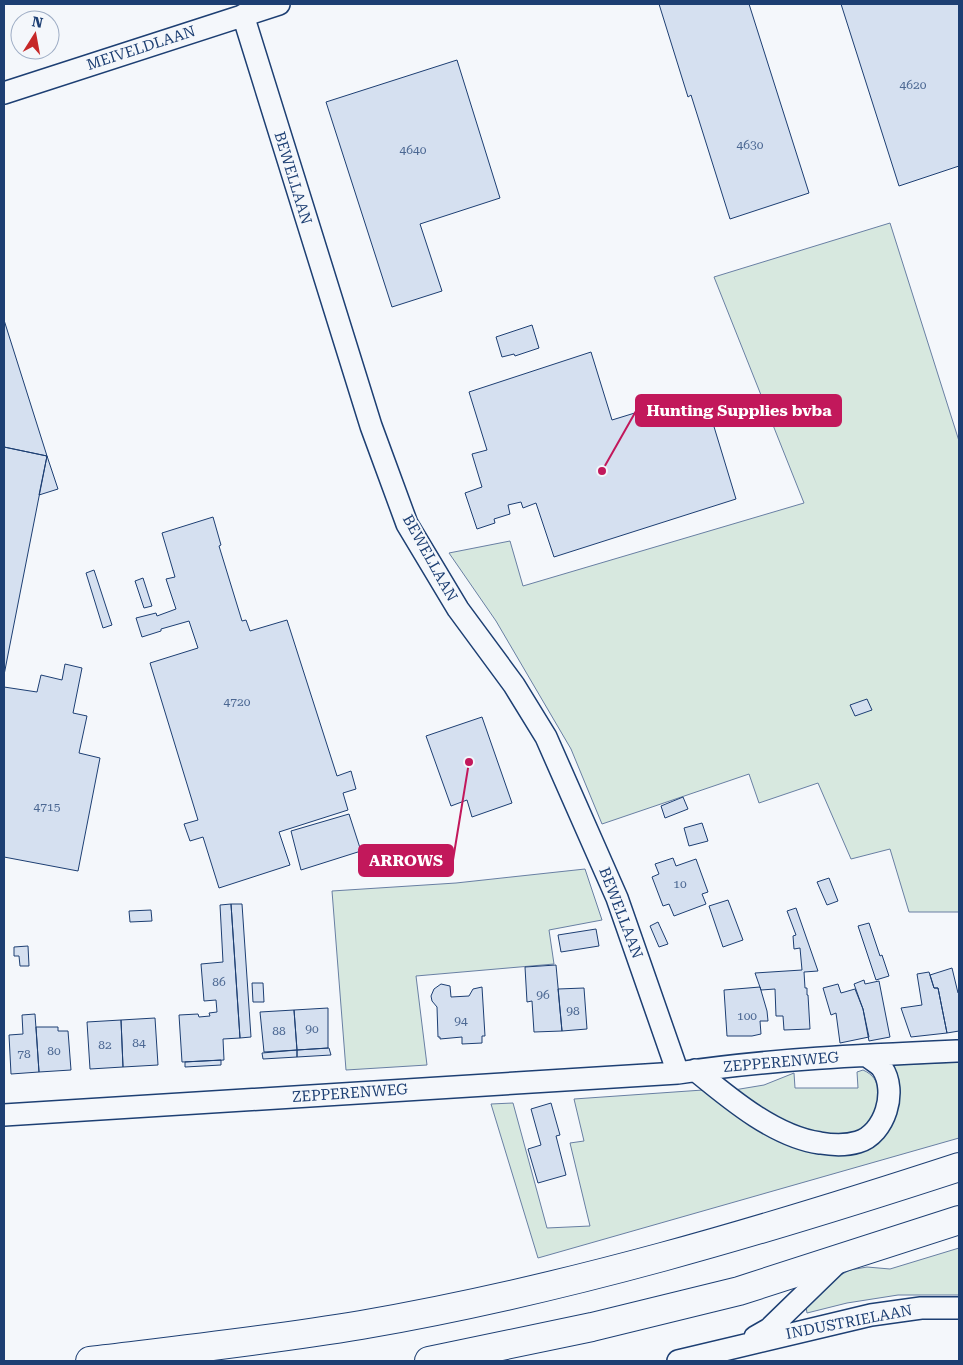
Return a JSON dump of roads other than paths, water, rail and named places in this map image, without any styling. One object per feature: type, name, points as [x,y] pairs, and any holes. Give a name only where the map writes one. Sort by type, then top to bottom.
[{"type":"highway","points":[[90,1361],[352,1326],[501,1297],[722,1240],[862,1199],[959,1167]]},
{"type":"highway","points":[[429,1361],[602,1325],[740,1290],[840,1260],[959,1220]]},
{"type":"street","name":"MEIVELDLAAN","points":[[4,93],[279,4]]},
{"type":"street","name":"BEWELLAAN","points":[[243,15],[371,426],[408,524],[458,609],[514,685],[546,737],[617,898],[687,1071]]},
{"type":"street","name":"ZEPPERENWEG","points":[[4,1115],[687,1071],[821,1058],[959,1051]]},
{"type":"street","name":"ZEPPERENWEG","points":[[687,1071],[761,1119],[795,1137],[818,1143],[840,1145],[859,1142],[875,1132],[885,1115],[889,1095],[887,1081],[882,1068],[867,1056]]},
{"type":"street","name":"INDUSTRIELAAN","points":[[740,1346],[768,1329],[840,1260]]},
{"type":"street","name":"INDUSTRIELAAN","points":[[678,1361],[871,1314],[921,1308],[959,1308]]},
{"type":"place","name":"Hunting Supplies bvba","points":[[602,471]]},
{"type":"place","name":"ARROWS","points":[[469,762]]}]
